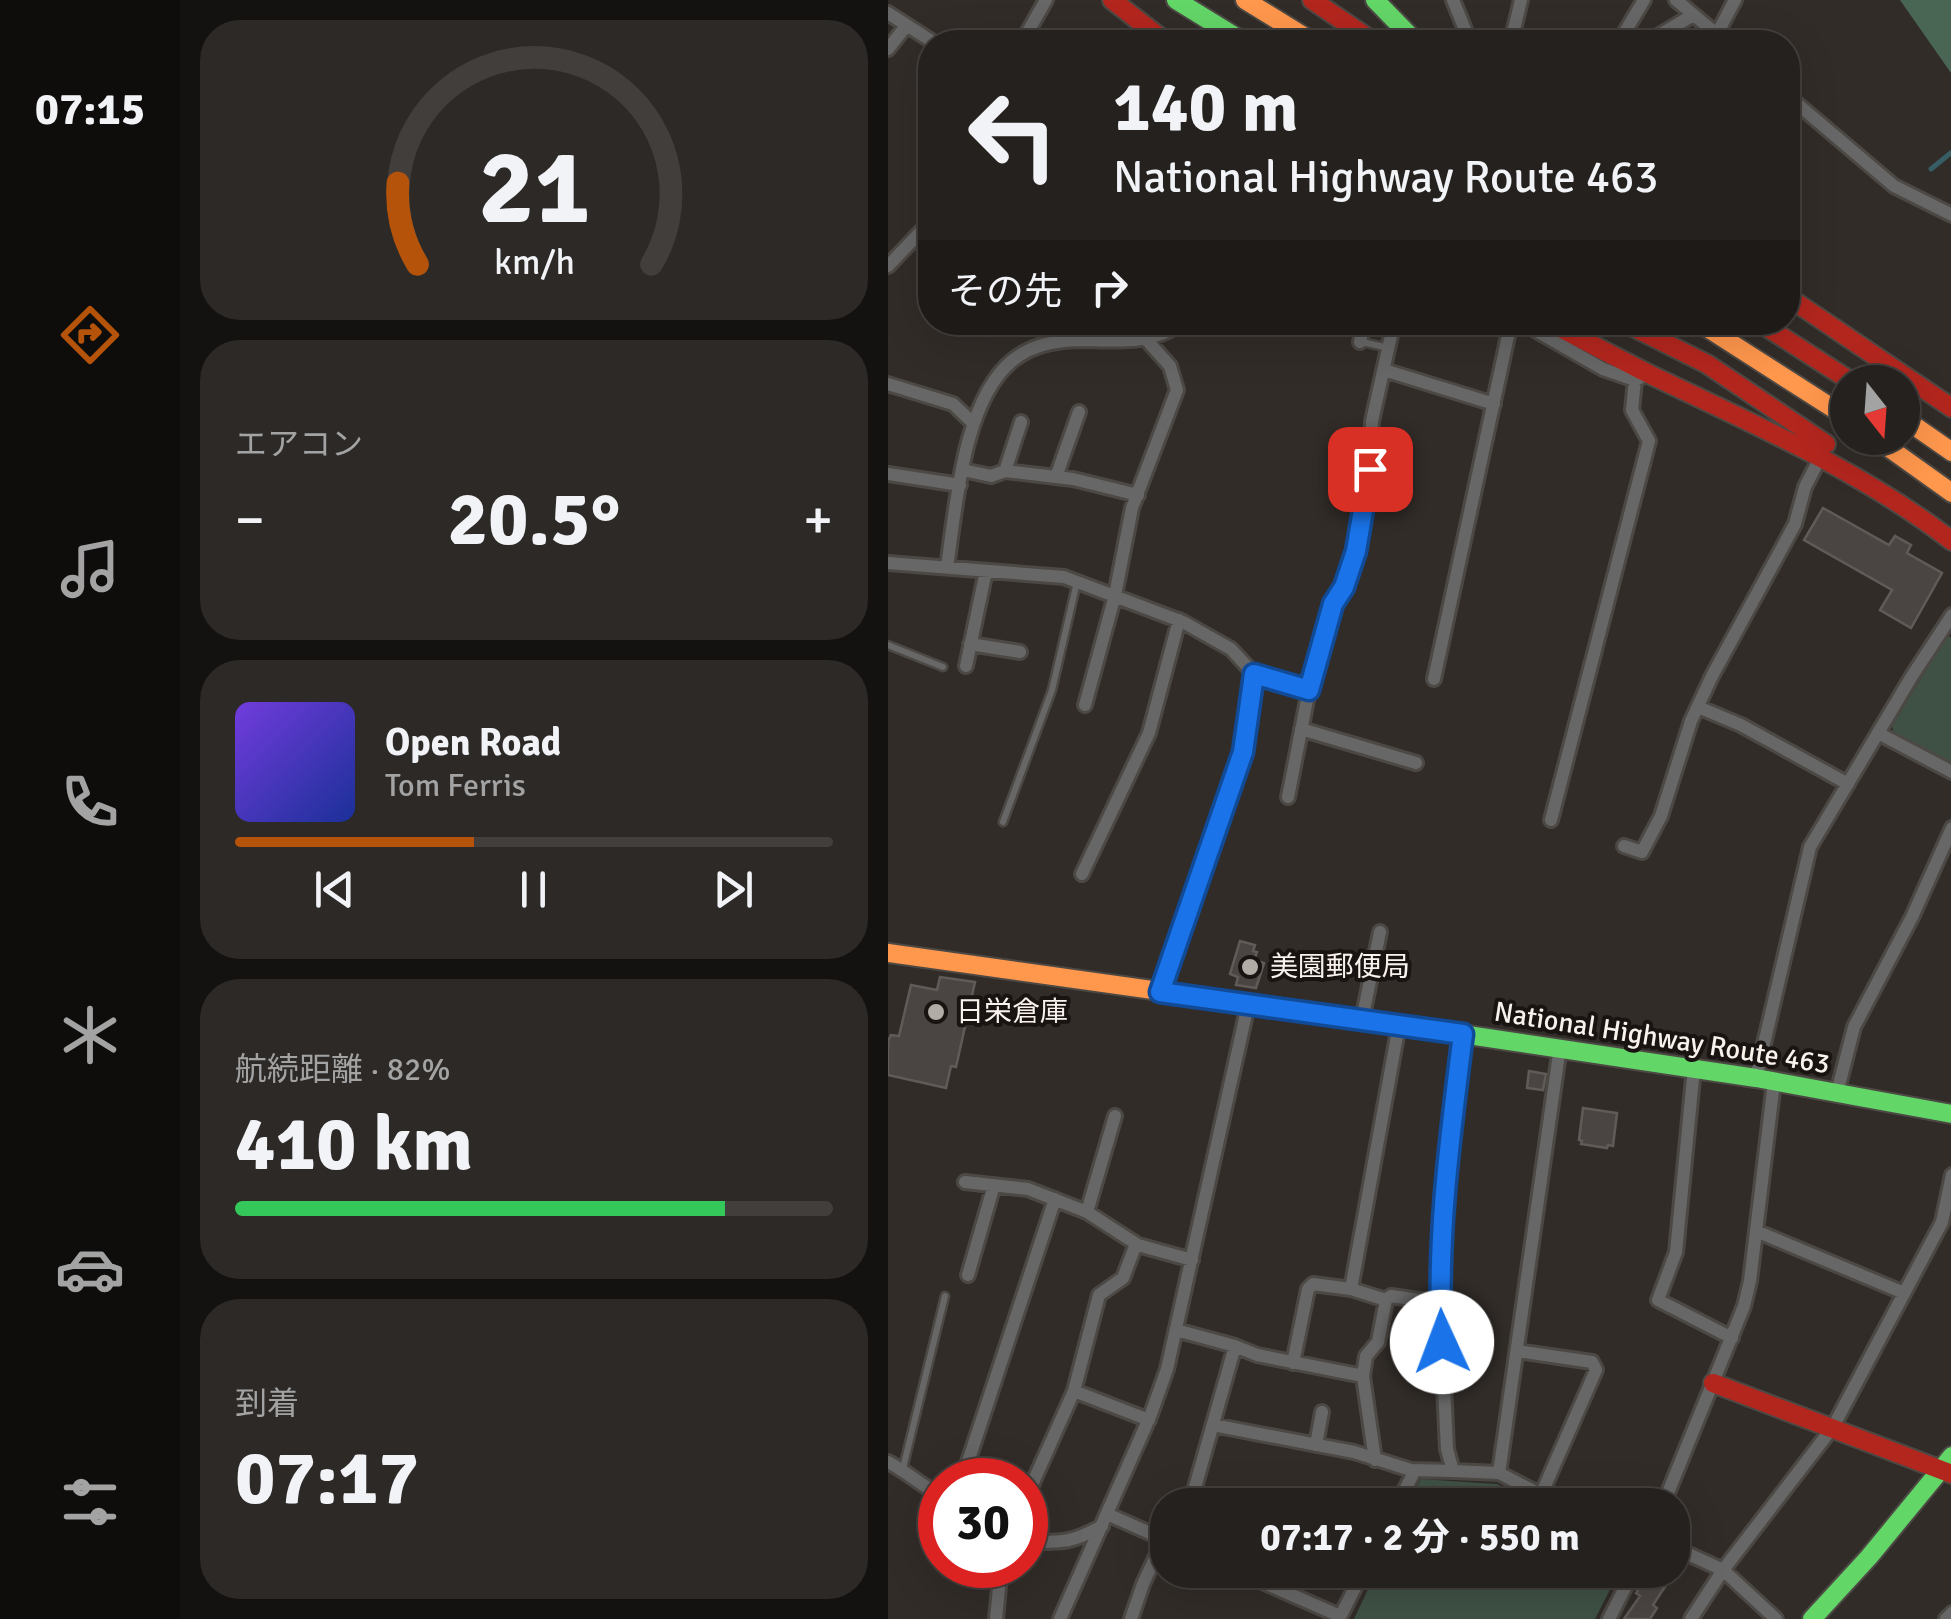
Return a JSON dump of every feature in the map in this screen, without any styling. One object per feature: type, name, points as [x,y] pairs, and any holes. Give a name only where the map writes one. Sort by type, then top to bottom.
[{"type":"main road","points":[[1112,0],[1151,30]]},
{"type":"main road","points":[[1176,0],[1225,30]]},
{"type":"main road","points":[[1245,0],[1294,30]]},
{"type":"main road","points":[[1312,0],[1356,30]]},
{"type":"main road","points":[[1375,0],[1404,30]]},
{"type":"main road","points":[[1800,305],[1952,408]]},
{"type":"main road","points":[[1571,335],[1642,377],[1821,456],[1952,541]]},
{"type":"main road","points":[[1649,335],[1707,364],[1831,447],[1857,476]]},
{"type":"main road","points":[[1718,335],[1830,406]]},
{"type":"main road","points":[[1779,335],[1830,368]]},
{"type":"main road","points":[[1920,430],[1952,452]]},
{"type":"main road","points":[[1899,455],[1952,492]]},
{"type":"main road","name":"National Highway Route 463","points":[[888,953],[1560,1047],[1952,1114]]},
{"type":"main road","points":[[1713,1383],[1949,1466],[1812,1619]]},
{"type":"street","points":[[1029,30],[1046,0]]},
{"type":"street","points":[[1453,0],[1465,30]]},
{"type":"street","points":[[1514,30],[1521,0]]},
{"type":"street","points":[[1626,30],[1644,0]]},
{"type":"street","points":[[1676,0],[1712,30]]},
{"type":"street","points":[[1724,30],[1735,0]]},
{"type":"street","points":[[888,13],[918,33]]},
{"type":"street","points":[[1668,30],[1694,15]]},
{"type":"street","points":[[888,49],[906,26]]},
{"type":"street","points":[[1800,106],[1894,186],[1952,215]]},
{"type":"street","points":[[888,266],[918,235]]},
{"type":"street","points":[[947,568],[973,423],[1001,372],[1024,352],[1060,340],[1129,341],[1148,335]]},
{"type":"street","points":[[1360,342],[1361,335]]},
{"type":"street","points":[[1288,797],[1309,690],[1333,604],[1344,587],[1356,551],[1370,469],[1372,421],[1391,335]]},
{"type":"street","points":[[1434,679],[1508,335]]},
{"type":"street","points":[[1544,335],[1603,369],[1642,377],[1632,410],[1649,441],[1552,820]]},
{"type":"street","points":[[1085,705],[1116,595],[1132,508],[1177,390],[1170,366],[1144,337]]},
{"type":"street","points":[[1384,370],[1494,404]]},
{"type":"street","points":[[888,384],[952,404],[973,423]]},
{"type":"street","points":[[1056,477],[1079,412]]},
{"type":"street","points":[[1005,471],[1021,422]]},
{"type":"street","points":[[1624,846],[1642,852],[1661,816],[1691,721],[1795,524],[1805,486],[1821,456]]},
{"type":"street","points":[[888,474],[961,478],[1005,471],[1073,479],[1138,495]]},
{"type":"street","points":[[888,562],[1064,577],[1180,620],[1231,649],[1254,674],[1309,690]]},
{"type":"street","points":[[966,666],[986,571]]},
{"type":"street","points":[[1670,1488],[1744,1306],[1756,1231],[1765,1080],[1810,847],[1952,615]]},
{"type":"street","points":[[1082,874],[1150,734],[1180,620]]},
{"type":"street","points":[[970,644],[1020,652]]},
{"type":"street","points":[[1160,992],[1243,752],[1254,674]]},
{"type":"street","points":[[1698,708],[1741,725],[1848,784]]},
{"type":"street","points":[[1301,729],[1416,764]]},
{"type":"street","points":[[1878,733],[1952,772]]},
{"type":"street","points":[[1837,1093],[1854,1026],[1912,917],[1952,828]]},
{"type":"street","points":[[1362,1020],[1380,932]]},
{"type":"street","points":[[1060,1619],[1167,1370],[1248,1004]]},
{"type":"street","points":[[1350,1289],[1399,1025]]},
{"type":"street","points":[[1454,1472],[1447,1448],[1440,1304],[1444,1189],[1463,1034]]},
{"type":"street","points":[[1499,1474],[1560,1047]]},
{"type":"street","points":[[1694,1068],[1676,1252],[1658,1300],[1732,1338]]},
{"type":"street","points":[[1087,1212],[1115,1116]]},
{"type":"street","points":[[1691,1619],[1723,1570],[1832,1427],[1942,1222],[1952,1175]]},
{"type":"street","points":[[965,1182],[1019,1186],[1087,1212],[1136,1244],[1192,1260]]},
{"type":"street","points":[[968,1274],[994,1185]]},
{"type":"street","points":[[969,1458],[1055,1199]]},
{"type":"street","points":[[1756,1231],[1904,1293]]},
{"type":"street","points":[[1044,1458],[1074,1391],[1100,1295],[1123,1278],[1136,1244]]},
{"type":"street","points":[[1293,1363],[1308,1289],[1313,1284],[1350,1289],[1386,1300]]},
{"type":"street","points":[[1374,1460],[1362,1376],[1366,1356],[1378,1342],[1386,1300],[1390,1296],[1440,1304]]},
{"type":"street","points":[[1176,1330],[1257,1356],[1362,1376]]},
{"type":"street","points":[[1195,1488],[1235,1346]]},
{"type":"street","points":[[1516,1351],[1592,1362],[1596,1370],[1545,1488]]},
{"type":"street","points":[[1074,1391],[1148,1420]]},
{"type":"street","points":[[1316,1445],[1322,1412]]},
{"type":"street","points":[[1213,1425],[1354,1452],[1410,1470],[1499,1474],[1528,1488]]},
{"type":"street","points":[[888,1462],[918,1483]]},
{"type":"street","points":[[1406,1488],[1412,1476],[1410,1470]]},
{"type":"street","points":[[1104,1520],[1150,1535]]},
{"type":"street","points":[[1048,1542],[1079,1539],[1104,1520]]},
{"type":"street","points":[[1690,1555],[1723,1570],[1776,1619]]},
{"type":"street","points":[[1131,1619],[1150,1571]]},
{"type":"street","points":[[996,1619],[999,1588]]},
{"type":"street","points":[[1274,1588],[1340,1618],[1355,1588]]},
{"type":"street","points":[[1609,1619],[1625,1588]]},
{"type":"lane","points":[[1360,342],[1388,348]]},
{"type":"lane","points":[[1002,822],[1052,690],[1077,582]]},
{"type":"lane","points":[[888,645],[943,667]]},
{"type":"lane","points":[[902,1470],[945,1296]]},
{"type":"green space","points":[[1900,0],[1951,0],[1951,73]]},
{"type":"green space","points":[[1947,636],[1952,638],[1951,764],[1894,734],[1892,726]]},
{"type":"green space","points":[[1421,1479],[1497,1484],[1505,1488],[1416,1488]]},
{"type":"green space","points":[[1369,1588],[1611,1588],[1595,1619],[1354,1619]]},
{"type":"building","points":[[1823,508],[1889,545],[1895,536],[1911,545],[1907,553],[1942,573],[1911,628],[1880,610],[1892,590],[1804,540]]},
{"type":"building","points":[[1240,941],[1255,945],[1254,960],[1264,963],[1256,988],[1236,985],[1238,977],[1230,974]]},
{"type":"building","name":"日栄倉庫","points":[[940,977],[975,982],[956,1067],[951,1066],[946,1088],[888,1075],[888,1041],[891,1035],[899,1036],[911,985],[937,990]]},
{"type":"building","points":[[1529,1071],[1546,1074],[1543,1090],[1527,1088]]},
{"type":"building","points":[[1583,1108],[1617,1113],[1613,1146],[1581,1144]]},
{"type":"building","points":[[1639,1588],[1664,1588],[1653,1605],[1657,1608],[1650,1619],[1624,1619],[1640,1596],[1636,1593]]},
{"type":"waterway","points":[[1931,169],[1952,152]]},
{"type":"traffic: fast","points":[[1176,0],[1225,30]]},
{"type":"traffic: fast","points":[[1375,0],[1404,30]]},
{"type":"traffic: fast","points":[[1381,1022],[1756,1078],[1952,1114]]},
{"type":"traffic: fast","points":[[1812,1619],[1952,1456]]},
{"type":"traffic: slow","points":[[1245,0],[1294,30]]},
{"type":"traffic: slow","points":[[1718,335],[1830,406]]},
{"type":"traffic: slow","points":[[1920,430],[1952,452]]},
{"type":"traffic: slow","points":[[1899,455],[1952,493]]},
{"type":"traffic: slow","points":[[888,953],[1381,1022]]},
{"type":"traffic: jam","points":[[1112,0],[1151,30]]},
{"type":"traffic: jam","points":[[1312,0],[1356,30]]},
{"type":"traffic: jam","points":[[1800,305],[1952,408]]},
{"type":"traffic: jam","points":[[1574,335],[1844,470],[1952,541]]},
{"type":"traffic: jam","points":[[1649,335],[1707,364],[1826,444]]},
{"type":"traffic: jam","points":[[1779,335],[1830,368]]},
{"type":"traffic: jam","points":[[1713,1383],[1952,1474]]},
{"type":"place","name":"美園郵便局","points":[[1250,967]]},
{"type":"place","name":"日栄倉庫","points":[[936,1012]]},
{"type":"route","points":[[1370,469],[1356,551],[1344,587],[1333,604],[1309,690],[1254,674],[1243,752],[1160,992],[1463,1034],[1442,1209],[1442,1342]]}]
